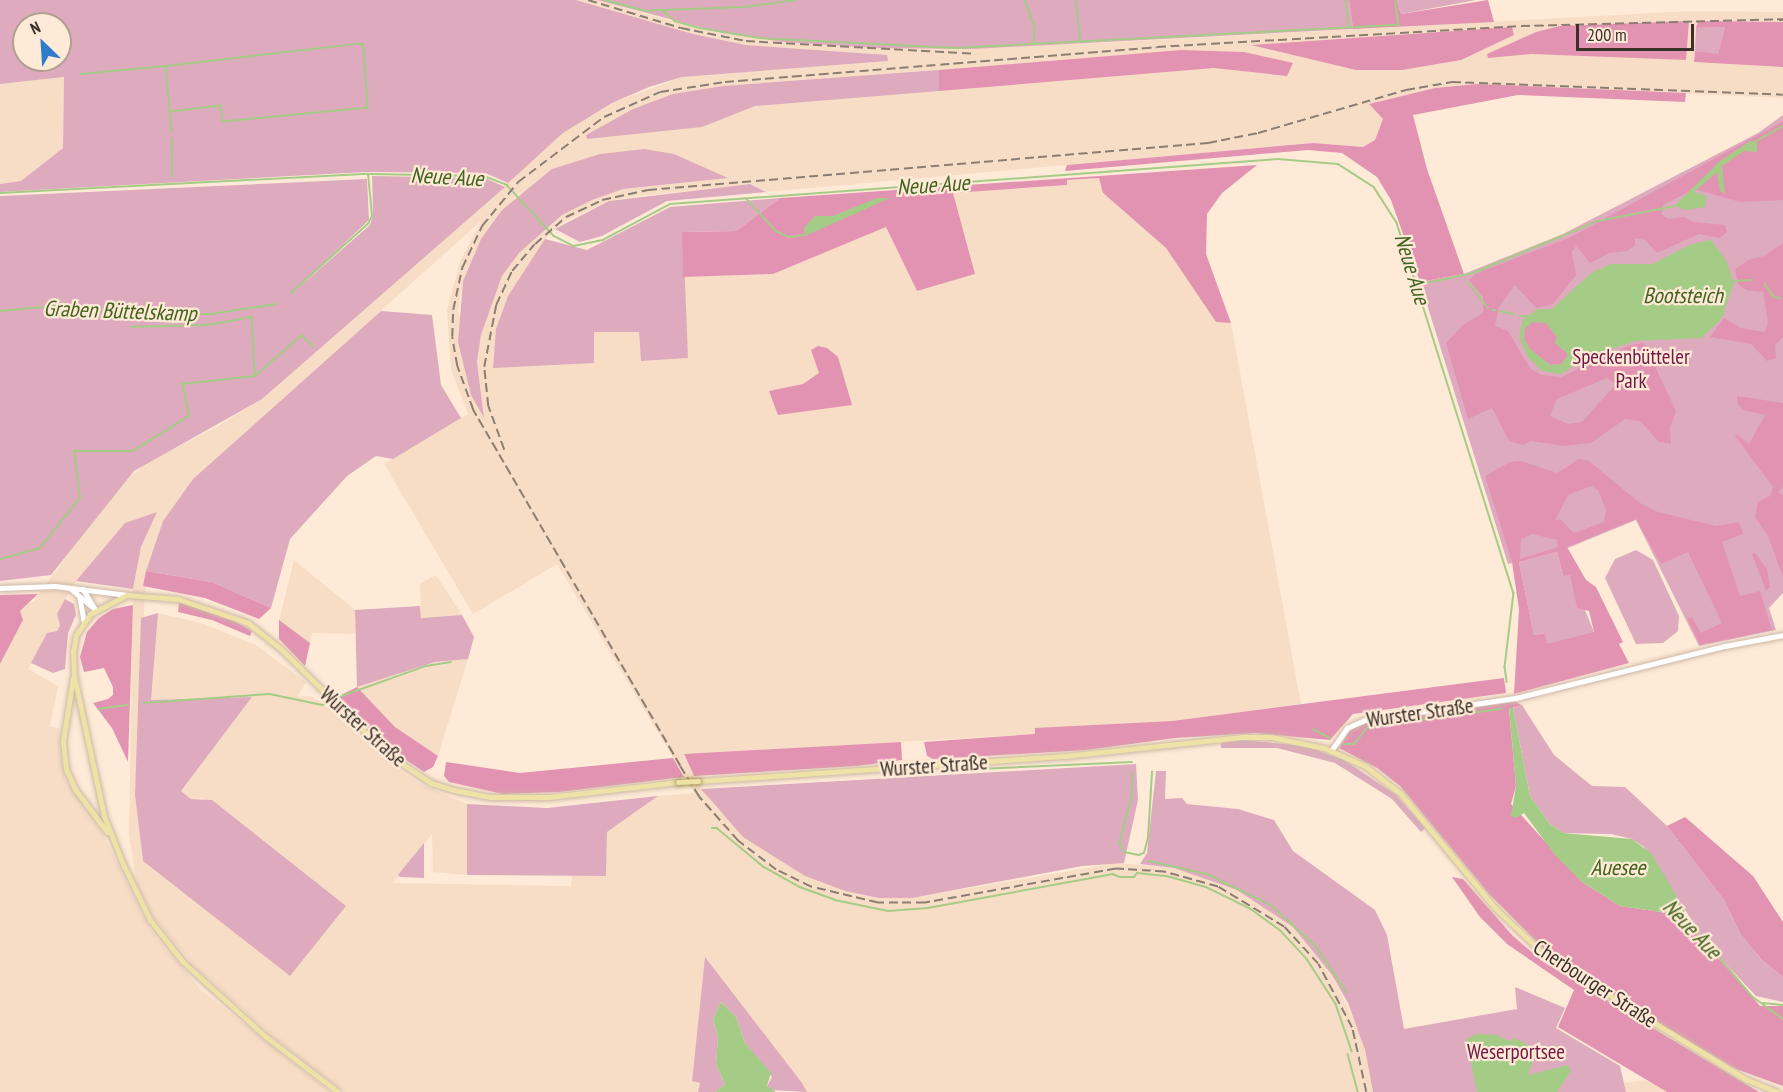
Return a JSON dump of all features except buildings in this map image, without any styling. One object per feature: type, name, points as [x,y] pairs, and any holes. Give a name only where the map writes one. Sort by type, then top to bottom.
[{"type":"main road","name":"Wurster Straße","points":[[95,609],[127,596],[178,599],[240,618],[261,631],[397,761],[431,783],[471,795],[549,797],[678,782],[1065,756],[1242,737],[1271,737],[1331,751]]},
{"type":"main road","points":[[95,609],[84,621],[74,643],[74,676],[63,741],[66,769],[124,867],[150,920],[183,962],[249,1022],[338,1092]]},
{"type":"main road","points":[[74,676],[104,816],[124,867]]},
{"type":"main road","name":"Cherbourger Straße","points":[[1331,751],[1365,766],[1401,794],[1495,908],[1546,956],[1745,1079],[1778,1092]]},
{"type":"street","name":"Wurster Straße","points":[[0,588],[43,585],[127,596]]},
{"type":"street","points":[[70,588],[95,609]]},
{"type":"street","points":[[83,589],[95,609]]},
{"type":"street","points":[[80,598],[84,621]]},
{"type":"street","name":"Wurster Straße","points":[[1331,751],[1347,728],[1365,720],[1516,698],[1725,646],[1783,635]]},
{"type":"shaded area","points":[[576,0],[597,0],[700,29],[759,39],[878,48],[1083,44],[1690,11],[1783,12],[1783,98],[1477,84],[1435,88],[1370,104],[1383,119],[1375,140],[1363,147],[1313,143],[766,192],[750,184],[639,196],[609,201],[564,222],[550,233],[508,296],[496,329],[594,362],[593,332],[639,332],[641,361],[687,358],[683,277],[773,274],[886,227],[917,291],[975,274],[953,193],[1067,185],[1067,180],[1100,178],[1103,193],[1166,248],[1216,322],[1231,323],[1301,704],[1172,721],[1035,729],[1036,734],[684,755],[695,780],[717,809],[805,876],[845,891],[879,898],[912,898],[1116,863],[1174,868],[1237,890],[1293,927],[1332,975],[1362,1037],[1373,1092],[807,1092],[705,958],[692,1080],[700,1083],[698,1092],[344,1092],[275,1038],[194,966],[154,918],[137,884],[129,835],[133,589],[141,547],[157,512],[125,523],[76,581],[57,614],[60,624],[57,631],[47,634],[28,669],[58,686],[50,726],[60,729],[59,749],[65,780],[103,834],[149,928],[201,990],[330,1092],[0,1092],[0,664],[23,620],[20,611],[24,605],[34,601],[117,487],[151,460],[211,430],[262,399],[563,133],[612,103],[682,77],[888,61],[746,45],[693,34]],"holes":[[[727,178],[623,189],[592,200],[562,215],[519,253],[502,276],[481,335],[477,362],[484,416],[458,311],[463,281],[481,239],[518,194]],[[481,221],[460,262],[447,310],[451,369],[468,414],[384,464],[473,614],[557,564],[694,793],[658,796],[607,832],[606,876],[572,876],[571,886],[393,883],[432,834],[433,872],[467,875],[467,804],[420,784],[388,763],[323,703],[310,696],[297,697],[306,682],[256,645],[204,624],[158,613],[150,700],[252,697],[181,791],[191,799],[203,798],[290,975],[143,861],[135,795],[146,571],[163,521],[193,479]]]},
{"type":"shaded area","points":[[64,77],[63,148],[21,181],[0,184],[0,84]]},
{"type":"shaded area","points":[[294,560],[355,610],[355,634],[312,633],[310,643],[279,620]]},
{"type":"shaded area","points":[[436,575],[462,615],[421,618],[420,584]]},
{"type":"shaded area","points":[[468,659],[438,756],[395,727],[357,687],[435,662]]},
{"type":"shaded area","points":[[1645,1080],[1667,1092],[1626,1092],[1624,1083]]},
{"type":"green space","points":[[0,0],[576,0],[693,34],[746,45],[887,55],[888,61],[682,77],[649,87],[612,103],[563,133],[508,183],[485,173],[366,172],[0,192],[0,184],[21,181],[63,148],[64,77],[0,84]]},
{"type":"green space","points":[[597,0],[1349,0],[1353,29],[972,49],[878,48],[783,42],[723,33]]},
{"type":"green space","points":[[1349,0],[1397,0],[1401,14],[1488,0],[1494,22],[1353,29]]},
{"type":"green space","points":[[1397,0],[1476,0],[1401,14]]},
{"type":"green space","points":[[1689,21],[1686,60],[1531,54],[1488,58],[1487,54],[1536,32],[1560,26]]},
{"type":"green space","points":[[1698,21],[1783,22],[1783,67],[1694,62],[1695,51],[1718,54],[1725,27],[1696,28]]},
{"type":"green space","points":[[1512,27],[1514,35],[1461,60],[1402,70],[1356,70],[1251,45]]},
{"type":"green space","points":[[1725,27],[1718,55],[1695,51],[1696,28]]},
{"type":"green space","points":[[1181,50],[1244,52],[1293,63],[1287,76],[1214,68],[939,91],[939,70]]},
{"type":"green space","points":[[939,70],[939,91],[755,106],[702,127],[587,139],[586,135],[633,109],[673,94],[723,86]]},
{"type":"green space","points":[[1477,84],[1686,93],[1685,102],[1518,95],[1413,115],[1427,169],[1464,274],[1420,282],[1391,200],[1377,177],[1342,153],[1308,150],[1065,171],[1067,165],[1313,143],[1363,147],[1375,140],[1383,119],[1369,104],[1435,88]]},
{"type":"green space","name":"Speckenbütteler Park","points":[[1783,115],[1783,593],[1769,608],[1776,630],[1699,646],[1636,520],[1568,548],[1508,564],[1420,282],[1464,274],[1563,234],[1758,133]]},
{"type":"green space","points":[[1783,121],[1783,200],[1740,202],[1694,189],[1663,205],[1661,214],[1669,219],[1684,217],[1694,222],[1725,225],[1727,232],[1720,238],[1699,234],[1657,253],[1645,240],[1635,238],[1635,245],[1627,251],[1609,253],[1590,263],[1576,246],[1572,252],[1576,275],[1553,304],[1536,308],[1515,285],[1499,307],[1495,326],[1508,331],[1530,368],[1541,375],[1561,377],[1630,345],[1644,343],[1676,411],[1670,428],[1671,444],[1659,442],[1640,421],[1625,419],[1591,443],[1563,446],[1531,441],[1523,445],[1509,441],[1492,408],[1468,419],[1446,343],[1464,324],[1483,313],[1483,297],[1469,280],[1475,274],[1571,237]],"holes":[[[1607,378],[1616,384],[1582,422],[1568,424],[1550,416],[1557,399]]]},
{"type":"green space","points":[[644,149],[674,154],[728,178],[623,189],[592,200],[562,215],[519,253],[502,276],[481,335],[477,362],[484,418],[471,395],[458,342],[463,281],[481,239],[502,210],[552,169],[600,154]]},
{"type":"green space","points":[[1257,165],[1222,193],[1207,214],[1206,254],[1231,323],[1216,322],[1166,248],[1103,193],[1099,178],[1067,180],[1067,185],[953,193],[975,274],[917,291],[886,227],[773,274],[683,277],[682,232],[736,231],[780,198]]},
{"type":"green space","points":[[372,176],[485,178],[505,187],[262,399],[134,471],[51,575],[0,581],[0,196],[367,179],[369,220],[291,294],[370,225],[373,215]]},
{"type":"green space","points":[[750,184],[766,192],[667,201],[602,236],[580,242],[555,229],[609,201]]},
{"type":"green space","points":[[780,198],[736,231],[683,232],[688,358],[641,361],[639,332],[594,332],[594,363],[493,368],[496,329],[508,296],[545,239],[587,250],[670,207]]},
{"type":"green space","points":[[1783,243],[1783,337],[1775,345],[1776,358],[1767,361],[1751,344],[1710,337],[1724,318],[1741,328],[1765,332],[1768,323],[1763,292],[1746,290],[1738,284],[1735,269],[1750,259],[1764,256]]},
{"type":"green space","points":[[381,311],[432,315],[441,385],[461,418],[393,459],[376,456],[347,476],[290,539],[271,608],[212,582],[146,571],[163,521],[193,479]]},
{"type":"green space","points":[[1533,322],[1546,323],[1557,337],[1555,343],[1568,354],[1562,364],[1550,365],[1530,349],[1524,339],[1525,328]]},
{"type":"green space","points":[[818,346],[827,348],[838,357],[852,405],[778,415],[769,391],[803,384],[819,373],[811,350]]},
{"type":"green space","points":[[1737,396],[1783,403],[1783,487],[1778,492],[1783,496],[1783,577],[1768,536],[1755,517],[1758,502],[1770,496],[1773,487],[1735,436],[1737,434],[1749,444],[1765,415],[1743,410],[1737,403]]},
{"type":"green space","points":[[1579,459],[1589,461],[1640,503],[1658,512],[1716,526],[1739,522],[1743,534],[1722,542],[1740,596],[1760,591],[1772,630],[1700,645],[1687,618],[1692,618],[1701,633],[1722,623],[1688,552],[1661,564],[1636,519],[1567,547],[1586,580],[1596,587],[1623,642],[1619,644],[1629,663],[1514,694],[1519,609],[1512,562],[1485,476],[1510,462],[1521,461],[1557,473]],"holes":[[[1591,486],[1598,490],[1606,510],[1604,522],[1574,533],[1560,519],[1555,521],[1568,495]],[[1532,534],[1557,540],[1558,547],[1520,559],[1521,539]],[[1557,552],[1563,576],[1570,575],[1577,608],[1589,611],[1594,632],[1547,644],[1545,633],[1534,635],[1519,562]]]},
{"type":"green space","points":[[157,512],[141,547],[133,589],[76,581],[125,523]]},
{"type":"green space","points":[[1636,550],[1653,560],[1679,616],[1678,631],[1663,643],[1636,644],[1605,578],[1615,559]]},
{"type":"green space","points":[[1557,552],[1563,576],[1570,574],[1594,632],[1551,673],[1544,633],[1534,635],[1519,562]]},
{"type":"green space","points":[[1755,553],[1767,569],[1770,587],[1766,591],[1752,554]]},
{"type":"green space","points":[[146,571],[212,582],[271,608],[259,619],[205,598],[143,586]]},
{"type":"green space","points":[[38,594],[20,611],[23,620],[0,664],[0,595]]},
{"type":"green space","points":[[65,599],[74,604],[76,615],[68,633],[65,669],[53,673],[31,663],[47,633],[57,631],[60,625],[57,614]]},
{"type":"green space","points":[[179,603],[223,615],[252,631],[250,636],[212,620],[178,612]]},
{"type":"green space","points":[[133,605],[128,762],[112,728],[93,703],[108,699],[113,695],[113,687],[104,668],[84,672],[80,657],[87,632],[99,618],[113,609]]},
{"type":"green space","points":[[420,606],[421,618],[462,615],[474,637],[468,659],[435,662],[357,687],[355,610]]},
{"type":"green space","points":[[158,613],[151,700],[252,697],[181,791],[191,799],[212,800],[346,906],[290,976],[143,861],[135,795],[141,618]]},
{"type":"green space","points":[[279,620],[310,643],[305,666],[279,639]]},
{"type":"green space","points":[[1504,678],[1506,693],[1353,714],[1330,740],[1255,733],[1175,738],[1087,750],[933,759],[927,756],[924,742],[1035,734],[1035,728],[1172,721]]},
{"type":"green space","points":[[357,687],[395,727],[438,756],[433,767],[424,772],[403,758],[335,698]]},
{"type":"green space","points":[[1515,702],[1522,705],[1509,709],[1516,786],[1511,804],[1582,882],[1620,906],[1681,915],[1760,1006],[1783,1006],[1783,1086],[1736,1069],[1582,977],[1544,949],[1489,894],[1400,786],[1377,768],[1339,748],[1351,729],[1368,722]]},
{"type":"green space","points":[[1522,705],[1554,755],[1592,786],[1625,787],[1667,826],[1724,900],[1741,935],[1762,960],[1783,977],[1783,1002],[1756,996],[1723,961],[1702,936],[1644,847],[1632,839],[1611,834],[1563,833],[1550,824],[1530,796],[1513,708]]},
{"type":"green space","points":[[1242,740],[1305,746],[1344,760],[1395,794],[1425,828],[1421,832],[1392,799],[1335,763],[1277,748],[1221,748],[1221,743]]},
{"type":"green space","points":[[901,742],[902,760],[857,766],[694,776],[684,754]]},
{"type":"green space","points":[[673,758],[684,777],[559,792],[503,794],[449,782],[444,776],[446,762],[520,773]]},
{"type":"green space","points":[[1136,764],[1138,800],[1124,863],[1082,866],[912,898],[879,898],[845,891],[805,876],[743,837],[701,789]]},
{"type":"green space","points":[[1156,771],[1166,771],[1165,799],[1182,798],[1187,804],[1238,809],[1274,820],[1293,851],[1375,910],[1387,935],[1404,1029],[1517,1009],[1515,987],[1565,1008],[1556,1028],[1620,1066],[1626,1092],[1373,1092],[1365,1050],[1348,1003],[1332,975],[1293,927],[1237,890],[1174,868],[1140,864],[1147,853]]},
{"type":"green space","points":[[658,796],[607,832],[606,876],[467,875],[467,804],[547,808]]},
{"type":"green space","points":[[1685,817],[1753,876],[1783,922],[1783,977],[1762,960],[1741,935],[1724,900],[1667,826]]},
{"type":"green space","points":[[424,843],[424,878],[400,877],[398,875]]},
{"type":"green space","points":[[1452,877],[1463,879],[1512,935],[1542,961],[1759,1092],[1667,1092],[1558,1027],[1574,990],[1507,944],[1480,917]]},
{"type":"green space","points":[[705,957],[807,1092],[769,1090],[767,1086],[772,1077],[745,1043],[736,1017],[721,1002],[713,1019],[718,1037],[716,1064],[725,1085],[715,1092],[698,1092],[700,1083],[692,1081]]},
{"type":"water","points":[[1750,141],[1757,142],[1757,152],[1744,151],[1722,166],[1725,194],[1720,191],[1717,172],[1694,192],[1707,196],[1705,207],[1686,210],[1674,206],[1720,161]]},
{"type":"water","points":[[877,198],[890,198],[805,236],[804,228],[815,216],[833,216]]},
{"type":"water","name":"Bootsteich","points":[[1711,240],[1726,260],[1734,283],[1722,318],[1702,338],[1635,341],[1588,357],[1561,374],[1542,371],[1527,356],[1519,337],[1523,319],[1538,309],[1552,309],[1591,273],[1611,264],[1652,264],[1689,245]],"holes":[[[1533,322],[1546,323],[1557,337],[1555,343],[1568,354],[1562,364],[1550,365],[1530,349],[1524,339],[1525,328]]]},
{"type":"water","name":"Auesee","points":[[1509,708],[1513,708],[1530,796],[1550,824],[1563,833],[1632,839],[1652,854],[1685,911],[1681,915],[1620,906],[1582,882],[1555,855],[1524,813],[1516,818],[1511,816],[1516,786]]},
{"type":"water","points":[[721,1002],[736,1017],[745,1043],[771,1073],[767,1086],[776,1092],[715,1092],[725,1085],[716,1064],[718,1037],[713,1019]]},
{"type":"water","name":"Weserportsee","points":[[1477,1034],[1496,1035],[1510,1041],[1515,1038],[1537,1050],[1528,1075],[1568,1065],[1571,1071],[1557,1092],[1477,1092],[1466,1039]]},
{"type":"waterway","points":[[605,0],[646,11],[662,10],[675,21],[700,28],[759,38],[956,48],[1398,25],[1395,0]]},
{"type":"waterway","points":[[663,10],[745,7],[796,0]]},
{"type":"waterway","points":[[1025,0],[1035,27],[1034,44]]},
{"type":"waterway","points":[[1076,0],[1081,42]]},
{"type":"waterway","points":[[1346,0],[1349,25]]},
{"type":"waterway","points":[[166,66],[357,44],[363,44],[364,49],[368,108],[223,122],[220,106],[171,112]]},
{"type":"waterway","points":[[81,74],[166,66],[172,132]]},
{"type":"waterway","points":[[1755,142],[1783,126]]},
{"type":"waterway","points":[[172,138],[173,177]]},
{"type":"waterway","name":"Neue Aue","points":[[0,193],[368,174],[484,176],[507,185],[554,236],[574,246],[603,240],[670,204],[1278,159],[1338,164],[1374,187],[1397,223],[1514,593],[1505,667],[1507,682]]},
{"type":"waterway","name":"Graben Büttelskamp","points":[[291,293],[368,224],[372,216],[368,174]]},
{"type":"waterway","points":[[746,198],[776,231],[789,237],[806,235]]},
{"type":"waterway","points":[[1417,285],[1473,273],[1598,221],[1675,206]]},
{"type":"waterway","points":[[1733,281],[1752,280]]},
{"type":"waterway","points":[[1468,282],[1488,308]]},
{"type":"waterway","points":[[1765,284],[1774,297],[1780,298]]},
{"type":"waterway","name":"Graben Büttelskamp","points":[[0,311],[54,306],[131,315],[211,314],[276,304]]},
{"type":"waterway","points":[[1500,311],[1514,314]]},
{"type":"waterway","points":[[1520,316],[1526,316]]},
{"type":"waterway","points":[[131,327],[208,325],[252,317],[255,374]]},
{"type":"waterway","points":[[0,559],[40,548],[80,498],[74,451],[133,451],[189,416],[182,384],[255,376],[302,335],[314,347]]},
{"type":"waterway","points":[[336,698],[426,666],[451,662]]},
{"type":"waterway","points":[[144,703],[270,694],[322,705],[332,701]]},
{"type":"waterway","points":[[98,709],[128,705]]},
{"type":"waterway","points":[[1344,744],[1354,744],[1368,727],[1502,709]]},
{"type":"waterway","points":[[1313,729],[1330,738]]},
{"type":"waterway","points":[[956,770],[1132,762]]},
{"type":"waterway","points":[[1133,773],[1132,797],[1120,843],[1124,852],[1139,855],[1144,853],[1148,838],[1152,772]]},
{"type":"waterway","points":[[712,828],[717,828],[764,867],[800,887],[835,900],[888,911],[928,908],[1113,874],[1120,877],[1134,877],[1137,873],[1167,876],[1206,887],[1251,909],[1281,931],[1307,959],[1336,1004],[1352,1051]]},
{"type":"waterway","points":[[1149,861],[1207,874],[1271,905],[1315,945],[1347,992]]},
{"type":"waterway","name":"Neue Aue","points":[[1682,913],[1753,997],[1783,1019]]},
{"type":"waterway","points":[[1763,1003],[1783,1005]]},
{"type":"waterway","points":[[1348,1054],[1358,1092]]},
{"type":"railway","points":[[588,0],[681,28],[746,41],[975,54]]},
{"type":"railway","points":[[1366,1092],[1352,1028],[1318,964],[1284,927],[1218,887],[1164,872],[1116,869],[925,903],[878,903],[811,887],[776,870],[738,841],[699,797],[473,410],[457,366],[452,337],[453,310],[462,268],[482,226],[518,182],[604,117],[660,92],[725,82],[1157,47],[1521,26],[1783,19]]},
{"type":"railway","points":[[504,450],[488,406],[484,367],[496,305],[512,271],[535,244],[566,217],[602,200],[648,190],[1208,143],[1258,133],[1406,90],[1452,82],[1783,95]]}]
